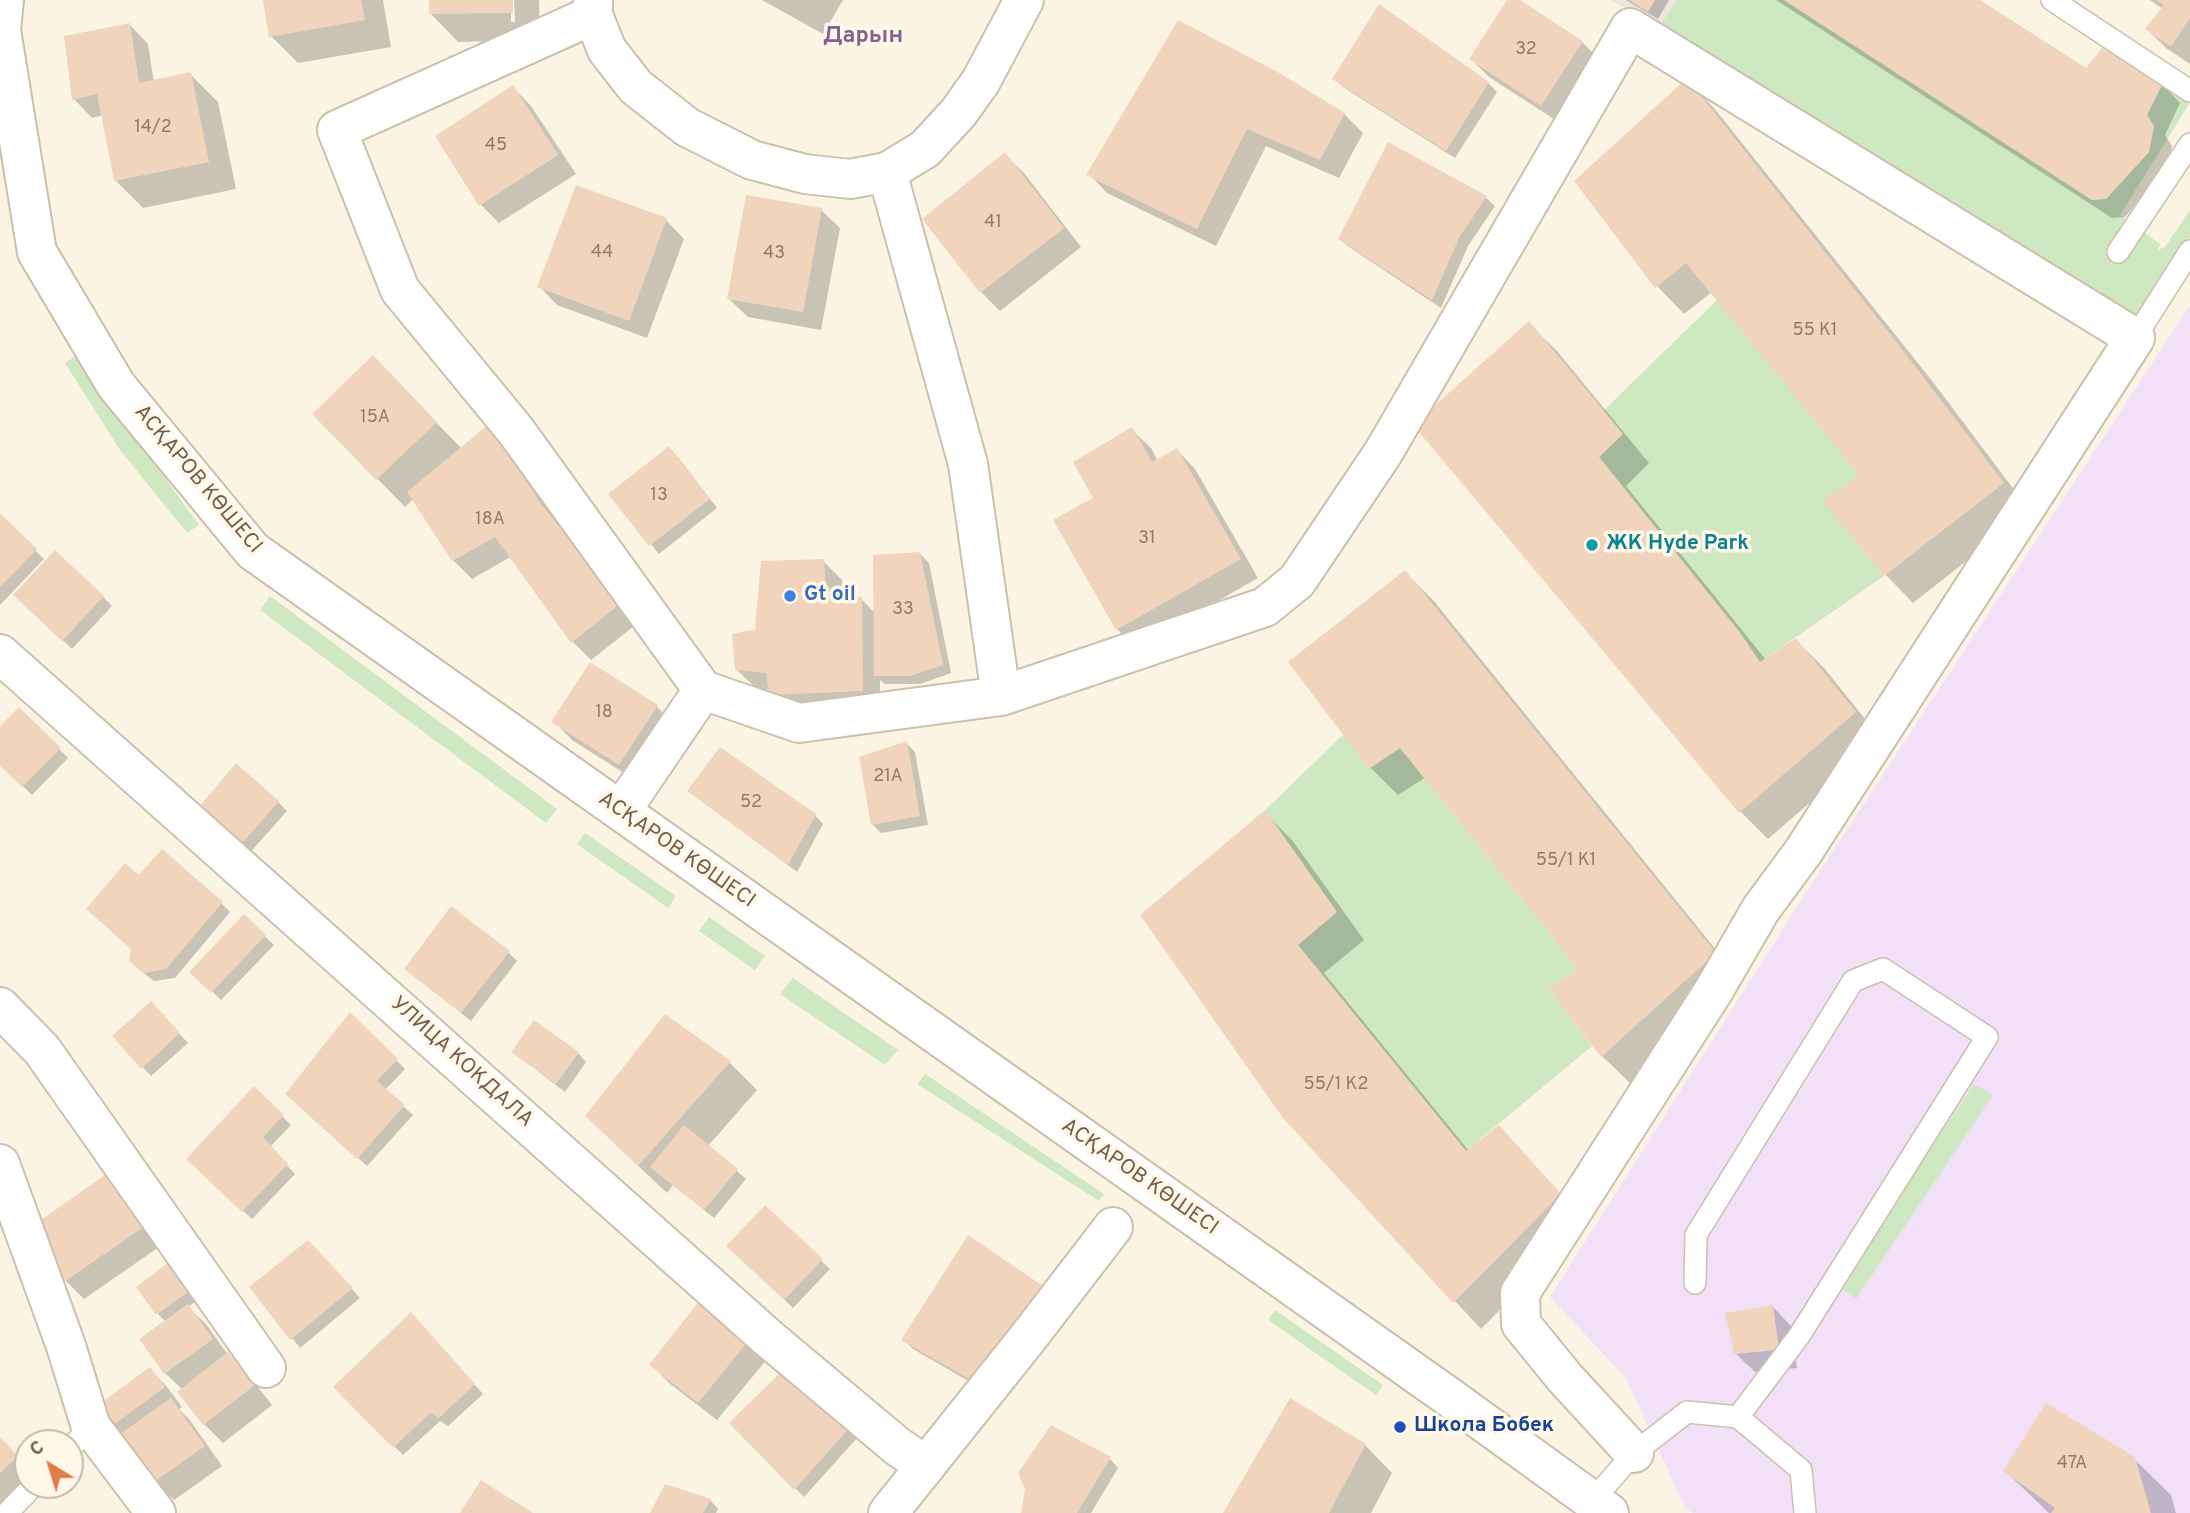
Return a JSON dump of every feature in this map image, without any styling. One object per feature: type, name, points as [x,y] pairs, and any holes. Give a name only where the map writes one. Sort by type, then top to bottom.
[{"type":"street","name":"АСҚАРОВ КӨШЕСІ","points":[[4,0],[2,30],[37,252],[116,384],[253,551],[1449,1397],[1600,1507]]},
{"type":"street","points":[[1024,0],[981,81],[959,112],[925,149],[887,172],[850,179],[805,174],[752,160],[687,127],[636,87],[607,50],[593,7],[338,130],[400,290],[516,431],[703,690],[799,723],[1001,696],[1265,607],[1297,581],[1383,453],[1630,28],[2135,338],[1803,852],[1761,909],[1714,990],[1520,1293],[1521,1324],[1565,1378],[1634,1453]]},
{"type":"street","points":[[887,172],[968,464],[1001,696]]},
{"type":"street","name":"УЛИЦА КОКДАЛА","points":[[0,654],[767,1336],[897,1446],[926,1466]]},
{"type":"street","points":[[621,811],[703,690]]},
{"type":"street","points":[[0,1007],[42,1050],[267,1368]]},
{"type":"street","points":[[0,1164],[65,1346],[79,1429]]},
{"type":"street","points":[[888,1513],[1112,1227]]},
{"type":"street","points":[[84,1441],[156,1513]]},
{"type":"lane","points":[[2052,0],[2190,91]]},
{"type":"lane","points":[[2118,252],[2190,144]]},
{"type":"lane","points":[[2135,338],[2190,251]]},
{"type":"lane","points":[[1695,1283],[1696,1235],[1853,981],[1883,969],[1987,1037],[1799,1336],[1738,1418]]},
{"type":"lane","points":[[1600,1507],[1634,1453],[1686,1412],[1738,1418],[1801,1470],[1805,1513]]},
{"type":"lane","points":[[7,1513],[20,1499]]},
{"type":"shaded area","points":[[1611,0],[1677,0],[1658,28]]},
{"type":"shaded area","points":[[2190,305],[2190,1513],[1693,1513],[1685,1508],[1626,1378],[1550,1297],[1805,894]]},
{"type":"green space","points":[[1677,0],[1784,0],[2092,200],[2106,199],[2149,152],[2154,126],[2147,115],[2163,83],[2189,104],[2120,215],[2160,244],[2158,250],[2165,247],[2190,210],[2190,238],[2136,323],[1658,28]]},
{"type":"green space","points":[[1717,300],[1859,475],[1824,501],[1884,576],[1760,662],[1740,632],[1599,457],[1622,434],[1603,411]]},
{"type":"green space","points":[[77,355],[199,525],[187,533],[120,450],[65,363]]},
{"type":"green space","points":[[270,596],[557,809],[546,823],[260,610]]},
{"type":"green space","points":[[1344,734],[1369,768],[1400,748],[1578,969],[1548,989],[1592,1046],[1466,1151],[1298,945],[1337,912],[1265,810]]},
{"type":"green space","points":[[585,833],[676,896],[668,908],[577,844]]},
{"type":"green space","points":[[709,917],[765,956],[755,970],[699,931]]},
{"type":"green space","points":[[793,978],[898,1050],[885,1065],[780,994]]},
{"type":"green space","points":[[925,1074],[1104,1194],[1099,1201],[917,1084]]},
{"type":"green space","points":[[1974,1084],[1993,1095],[1856,1299],[1839,1287]]},
{"type":"green space","points":[[1275,1310],[1383,1385],[1376,1395],[1268,1320]]},
{"type":"building","points":[[263,0],[361,0],[365,20],[269,37]]},
{"type":"building","points":[[429,0],[513,0],[513,13],[429,14]]},
{"type":"building","points":[[1507,0],[1520,0],[1583,41],[1541,106],[1469,59]]},
{"type":"building","points":[[1629,0],[1655,0],[1648,12]]},
{"type":"building","points":[[1784,0],[1980,0],[2086,68],[2102,48],[2163,83],[2147,115],[2154,126],[2149,152],[2106,199],[2092,200]]},
{"type":"building","points":[[2156,0],[2190,0],[2190,18],[2171,47],[2145,29],[2164,5]]},
{"type":"building","points":[[1379,4],[1489,82],[1446,151],[1332,79]]},
{"type":"building","points":[[1178,20],[1276,71],[1345,113],[1320,160],[1247,129],[1197,229],[1086,175]]},
{"type":"building","points":[[130,23],[139,83],[191,72],[209,162],[114,181],[97,94],[72,100],[64,36]]},
{"type":"building","points":[[1687,78],[1905,353],[2004,483],[1884,576],[1823,501],[1859,475],[1686,263],[1655,288],[1574,181]]},
{"type":"building","points":[[513,85],[558,155],[479,206],[435,136]]},
{"type":"building","points":[[1388,142],[1487,196],[1460,236],[1432,300],[1338,239]]},
{"type":"building","points":[[1005,152],[1064,228],[980,293],[922,219]]},
{"type":"building","points":[[576,185],[667,218],[629,321],[537,287]]},
{"type":"building","points":[[746,195],[822,208],[803,312],[727,299]]},
{"type":"building","name":"ЖК Hyde Park","points":[[1529,321],[1623,434],[1599,457],[1740,633],[1760,662],[1796,638],[1856,712],[1739,813],[1413,425]]},
{"type":"building","points":[[373,355],[437,422],[376,480],[312,414]]},
{"type":"building","points":[[489,424],[541,504],[621,603],[571,643],[495,537],[452,561],[407,492]]},
{"type":"building","points":[[1132,427],[1152,462],[1177,448],[1241,559],[1116,630],[1053,520],[1093,498],[1073,462]]},
{"type":"building","points":[[669,446],[710,499],[649,546],[608,494]]},
{"type":"building","points":[[0,513],[37,549],[0,587]]},
{"type":"building","points":[[55,550],[104,596],[62,641],[13,595]]},
{"type":"building","points":[[920,552],[943,665],[910,676],[874,676],[873,555]]},
{"type":"building","points":[[824,559],[826,591],[862,597],[863,691],[769,695],[766,673],[735,670],[732,634],[755,629],[761,561]]},
{"type":"building","points":[[1405,570],[1716,953],[1601,1057],[1548,989],[1578,969],[1400,748],[1369,769],[1288,662]]},
{"type":"building","points":[[590,662],[658,705],[619,765],[551,722]]},
{"type":"building","points":[[19,707],[61,748],[22,787],[0,766],[0,726]]},
{"type":"building","points":[[907,741],[920,816],[871,825],[859,757]]},
{"type":"building","points":[[720,747],[816,814],[788,865],[687,791]]},
{"type":"building","points":[[236,763],[279,801],[237,849],[194,813]]},
{"type":"building","points":[[1265,810],[1337,912],[1298,945],[1466,1151],[1499,1125],[1561,1194],[1453,1303],[1283,1118],[1140,915]]},
{"type":"building","points":[[162,849],[223,902],[166,969],[144,973],[129,961],[131,949],[86,909],[125,863],[139,875]]},
{"type":"building","points":[[451,906],[510,951],[461,1013],[404,969]]},
{"type":"building","points":[[244,914],[266,935],[211,993],[189,972]]},
{"type":"building","points":[[151,1001],[180,1033],[141,1069],[112,1036]]},
{"type":"building","points":[[350,1012],[398,1059],[377,1081],[405,1105],[357,1159],[285,1094]]},
{"type":"building","points":[[665,1014],[731,1061],[638,1166],[585,1116]]},
{"type":"building","points":[[534,1020],[579,1052],[556,1084],[511,1052]]},
{"type":"building","points":[[254,1086],[284,1115],[263,1137],[288,1164],[242,1212],[186,1159]]},
{"type":"building","points":[[684,1125],[738,1169],[704,1210],[650,1167]]},
{"type":"building","points":[[105,1175],[142,1228],[64,1282],[28,1229]]},
{"type":"building","points":[[765,1205],[823,1259],[784,1300],[726,1246]]},
{"type":"building","points":[[968,1235],[1043,1286],[976,1383],[901,1340]]},
{"type":"building","points":[[308,1240],[353,1288],[290,1340],[249,1287]]},
{"type":"building","points":[[168,1263],[189,1291],[156,1315],[136,1287]]},
{"type":"building","points":[[700,1300],[750,1339],[698,1403],[649,1365]]},
{"type":"building","points":[[188,1304],[213,1339],[164,1374],[139,1339]]},
{"type":"building","points":[[1773,1305],[1779,1350],[1734,1354],[1725,1313]]},
{"type":"building","points":[[411,1312],[475,1384],[439,1418],[430,1413],[393,1448],[333,1387]]},
{"type":"building","points":[[228,1352],[255,1385],[203,1425],[177,1392]]},
{"type":"building","points":[[150,1367],[165,1387],[112,1426],[98,1405]]},
{"type":"building","points":[[783,1370],[850,1427],[794,1490],[729,1423]]},
{"type":"building","points":[[171,1398],[205,1446],[154,1482],[120,1434]]},
{"type":"building","points":[[1290,1398],[1366,1444],[1329,1513],[1223,1513]]},
{"type":"building","points":[[2046,1403],[2135,1457],[2151,1513],[2051,1513],[2055,1508],[2003,1471]]},
{"type":"building","points":[[1051,1425],[1111,1457],[1077,1513],[1021,1513],[1025,1489],[1018,1473]]},
{"type":"building","points":[[0,1437],[14,1452],[14,1460],[0,1473]]},
{"type":"building","points":[[481,1480],[533,1513],[460,1513]]},
{"type":"building","points":[[665,1484],[711,1499],[703,1513],[650,1513]]},
{"type":"place","name":"ЖК Hyde Park","points":[[1592,545]]},
{"type":"place","name":"Gt oil","points":[[790,596]]},
{"type":"place","name":"Школа Бобек","points":[[1400,1427]]},
{"type":"district","name":"Дарын","points":[[863,37]]}]
